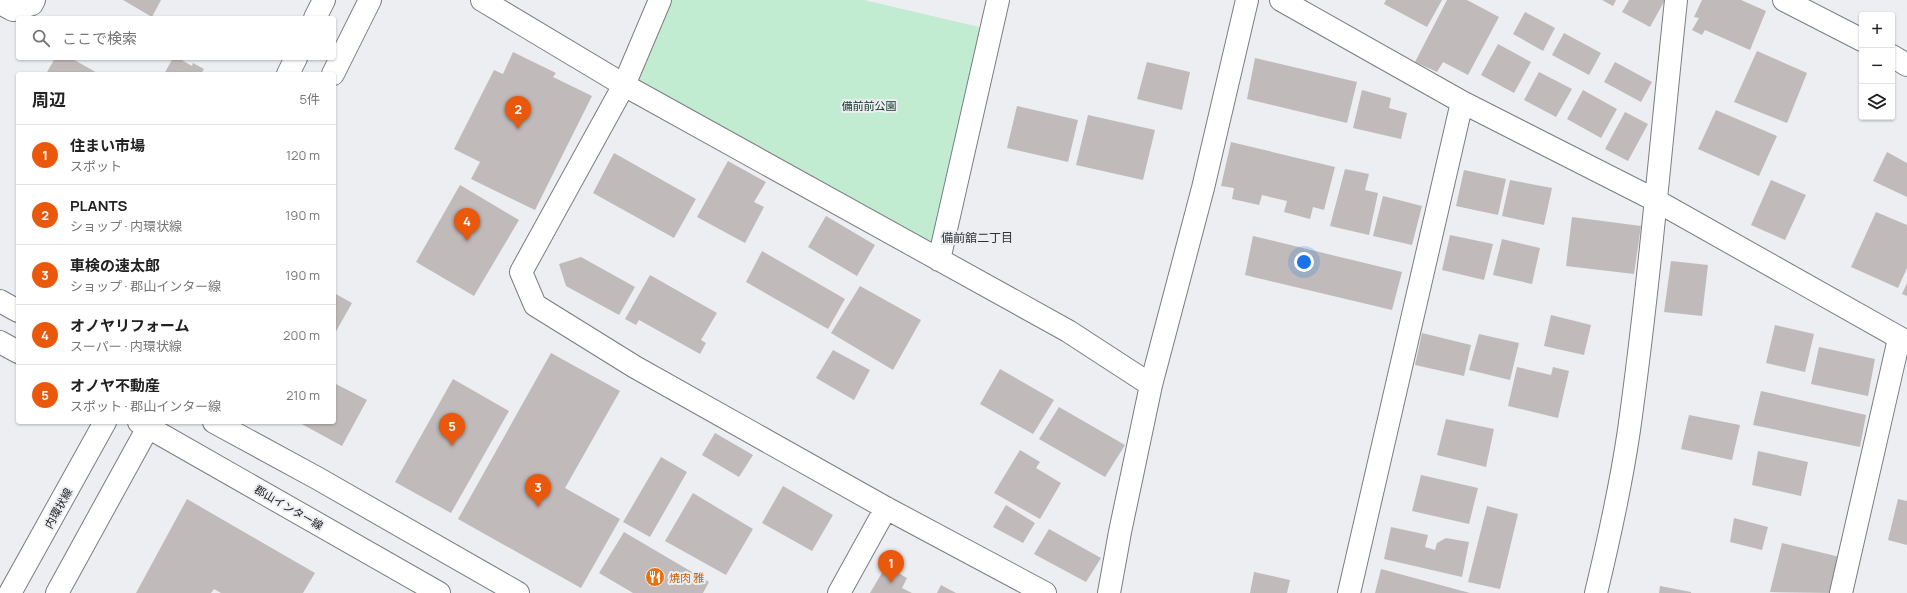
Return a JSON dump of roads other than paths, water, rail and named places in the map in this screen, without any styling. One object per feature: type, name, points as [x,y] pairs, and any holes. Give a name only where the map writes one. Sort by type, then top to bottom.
[{"type":"street","points":[[0,3],[13,10],[32,4],[34,0]]},
{"type":"street","points":[[316,16],[324,0]]},
{"type":"street","points":[[334,72],[370,0]]},
{"type":"street","points":[[482,0],[624,85],[1068,331],[1151,384]]},
{"type":"street","points":[[660,0],[624,85],[522,272],[535,305],[635,366],[886,508],[1045,593]]},
{"type":"street","points":[[939,260],[998,0]]},
{"type":"street","points":[[1109,593],[1120,532],[1151,384],[1203,188],[1247,0]]},
{"type":"street","points":[[1281,0],[1462,102],[1655,200],[1903,340],[1841,593]]},
{"type":"street","points":[[1596,593],[1612,526],[1629,431],[1640,346],[1676,0]]},
{"type":"street","points":[[1784,0],[1859,38]]},
{"type":"street","points":[[1895,58],[1907,65]]},
{"type":"street","points":[[289,72],[295,60]]},
{"type":"street","points":[[1349,593],[1462,102]]},
{"type":"street","points":[[0,301],[16,310]]},
{"type":"street","points":[[0,342],[16,351]]},
{"type":"street","name":"内環状線","points":[[10,593],[104,424]]},
{"type":"street","points":[[58,593],[146,424]]},
{"type":"street","name":"郡山インター線","points":[[146,424],[439,593]]},
{"type":"street","points":[[218,424],[317,478],[518,593]]},
{"type":"street","points":[[839,593],[886,508]]},
{"type":"place","name":"PLANTS","points":[[518,129]]},
{"type":"place","name":"オノヤリフォーム","points":[[467,241]]},
{"type":"place","name":"オノヤ不動産","points":[[452,446]]},
{"type":"place","name":"車検の速太郎","points":[[538,507]]},
{"type":"place","name":"焼肉 雅","points":[[655,577]]},
{"type":"place","name":"住まい市場","points":[[891,583]]},
{"type":"district","name":"備前舘二丁目","points":[[977,237]]},
{"type":"park label","name":"備前前公園","points":[[869,105]]}]
